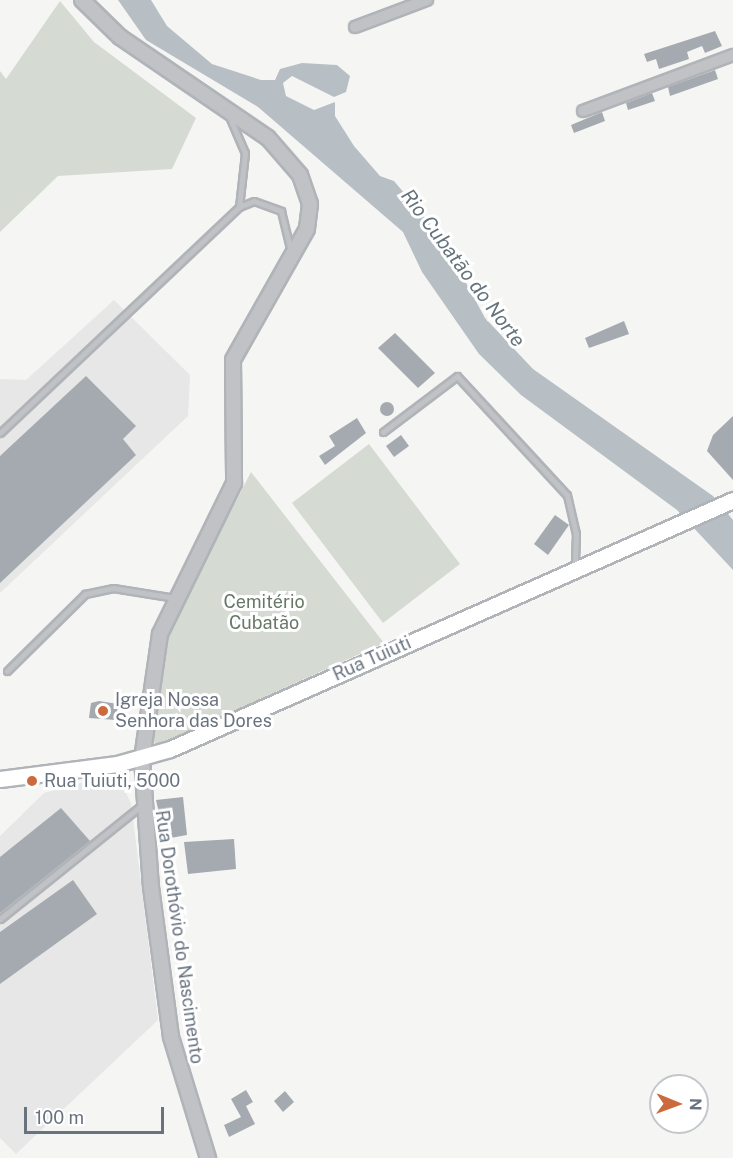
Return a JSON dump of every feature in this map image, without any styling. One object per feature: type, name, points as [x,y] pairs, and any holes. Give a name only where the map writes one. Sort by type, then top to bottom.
[{"type":"main road","name":"Rua Tuiuti","points":[[0,779],[142,759],[733,500]]},
{"type":"street","name":"Rua Dorothóvio do Nascimento","points":[[82,0],[120,37],[268,138],[300,175],[310,215],[292,256],[233,360],[234,483],[175,598],[156,650],[142,759],[143,804],[171,1037],[208,1158]]},
{"type":"street","points":[[355,27],[428,0]]},
{"type":"street","points":[[583,111],[733,55]]},
{"type":"lane","points":[[224,106],[244,153],[239,207]]},
{"type":"lane","points":[[0,433],[239,207],[254,201],[281,211],[292,256]]},
{"type":"lane","points":[[382,432],[457,376],[567,495],[576,533],[575,569]]},
{"type":"lane","points":[[7,671],[85,594],[113,588],[175,598]]},
{"type":"lane","points":[[0,919],[143,804]]},
{"type":"shaded area","points":[[118,0],[151,0],[167,26],[212,64],[261,80],[275,80],[280,69],[302,63],[337,65],[350,76],[346,92],[334,97],[292,76],[283,83],[286,96],[314,110],[335,102],[335,116],[354,146],[380,176],[394,181],[442,238],[485,318],[533,369],[713,496],[733,520],[733,570],[677,510],[521,395],[479,354],[422,272],[403,232],[258,107],[146,40]]},
{"type":"shaded area","points":[[114,300],[190,375],[188,416],[0,593],[0,379],[26,380]]},
{"type":"shaded area","points":[[116,773],[131,803],[158,1020],[16,1154],[0,1138],[0,836],[44,793]]},
{"type":"green space","points":[[60,1],[94,42],[196,118],[172,169],[58,176],[0,232],[0,71],[6,79]]},
{"type":"green space","points":[[369,444],[460,564],[383,623],[292,503]]},
{"type":"green space","name":"Cemitério Cubatão","points":[[251,472],[384,643],[158,745],[146,736],[170,628]]},
{"type":"building","points":[[715,31],[722,46],[705,53],[702,46],[687,52],[689,59],[659,69],[656,59],[647,62],[644,54]]},
{"type":"building","points":[[715,70],[718,79],[670,96],[668,87]]},
{"type":"building","points":[[652,93],[655,101],[628,110],[626,103]]},
{"type":"building","points":[[602,112],[605,121],[574,133],[571,125]]},
{"type":"building","points":[[624,321],[629,334],[589,348],[585,338]]},
{"type":"building","points":[[395,333],[435,373],[418,388],[378,348]]},
{"type":"building","points":[[86,376],[136,426],[123,439],[136,455],[0,583],[0,456]]},
{"type":"building","points":[[384,402],[390,402],[394,409],[390,416],[384,416],[380,412],[380,406]]},
{"type":"building","points":[[733,416],[733,480],[707,451],[713,435]]},
{"type":"building","points":[[357,418],[366,433],[325,465],[319,456],[335,446],[329,436]]},
{"type":"building","points":[[401,435],[409,446],[394,457],[386,446]]},
{"type":"building","points":[[555,515],[569,525],[548,555],[534,544]]},
{"type":"building","name":"Igreja Nossa Senhora das Dores","points":[[99,701],[118,704],[116,720],[89,718],[91,703]]},
{"type":"building","points":[[183,797],[187,835],[165,839],[156,800]]},
{"type":"building","points":[[61,808],[90,841],[0,913],[0,857]]},
{"type":"building","points":[[234,839],[236,869],[188,874],[184,842]]},
{"type":"building","points":[[73,880],[97,914],[0,984],[0,932]]},
{"type":"building","points":[[246,1090],[253,1102],[246,1106],[255,1124],[229,1137],[224,1125],[241,1117],[231,1099]]},
{"type":"building","points":[[285,1091],[294,1102],[283,1112],[274,1101]]},
{"type":"place","name":"Igreja Nossa Senhora das Dores","points":[[103,711]]},
{"type":"place","name":"Rua Tuiuti, 5000","points":[[32,781]]},
{"type":"water label","name":"Rio Cubatão do Norte","points":[[463,268]]}]
